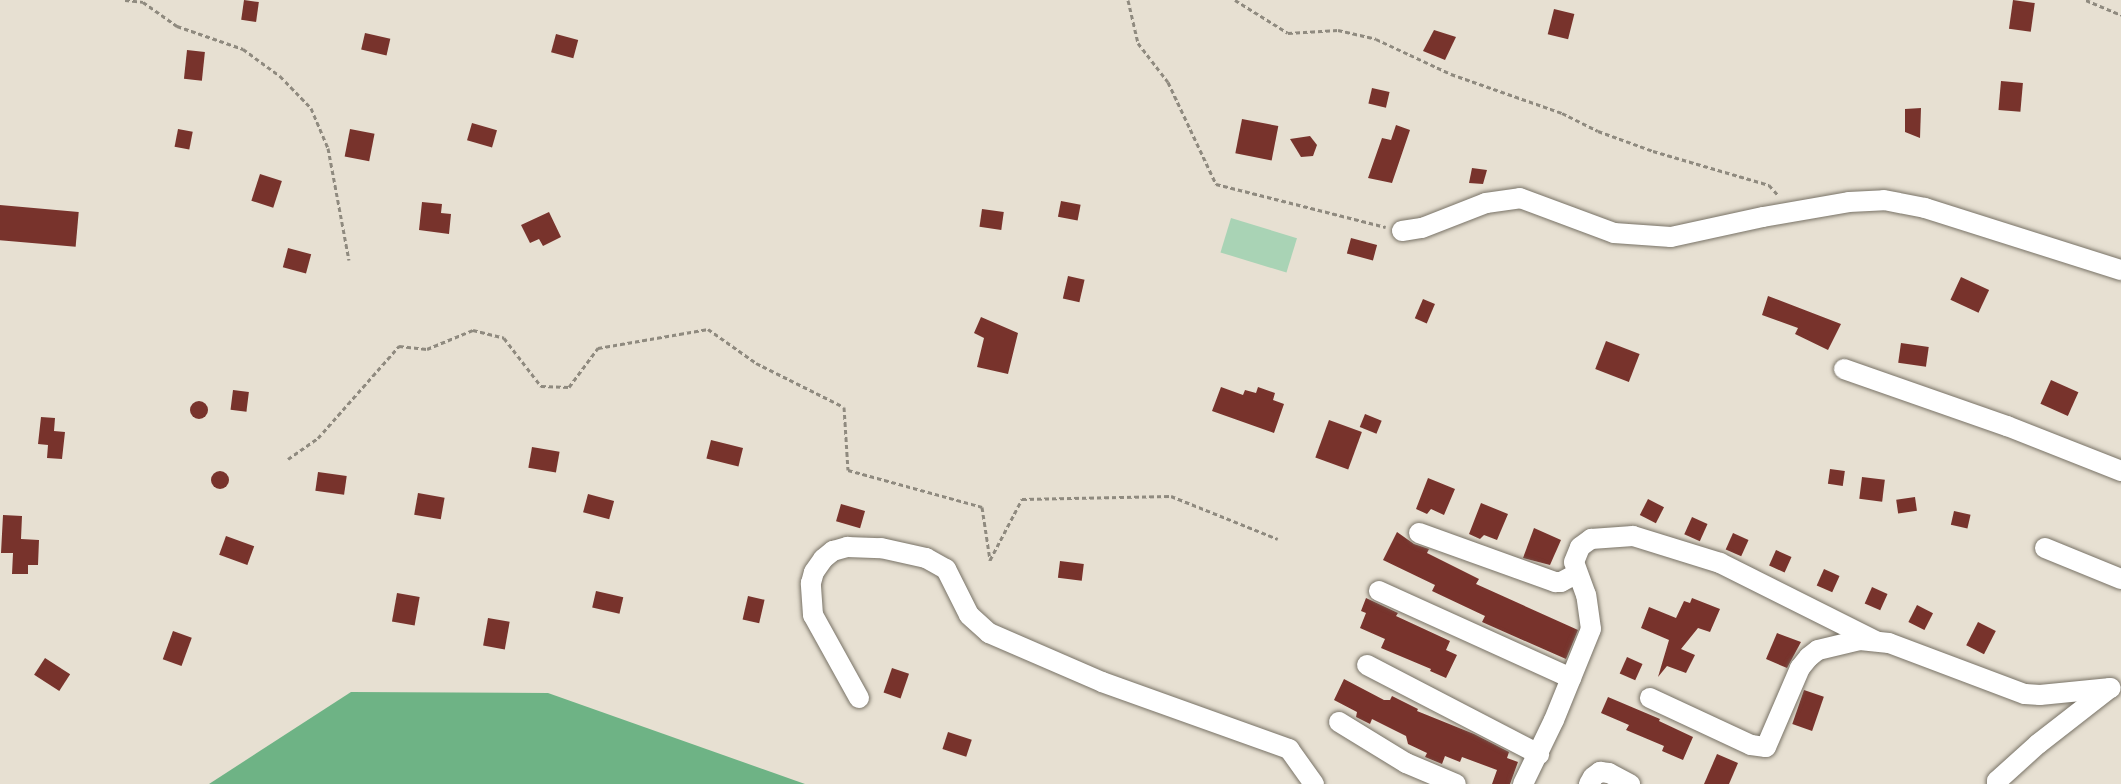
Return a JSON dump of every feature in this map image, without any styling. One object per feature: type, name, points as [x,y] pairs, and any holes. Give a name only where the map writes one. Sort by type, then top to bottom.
[{"type":"street","points":[[1402,231],[1422,228],[1486,203],[1520,198],[1614,233],[1671,237],[1849,202],[1884,200],[1925,208],[2121,270]]},
{"type":"street","points":[[1844,369],[2007,426],[2121,471]]},
{"type":"street","points":[[1419,533],[1555,582],[1561,582],[1576,574]]},
{"type":"street","points":[[1522,784],[1539,754],[1592,623],[1586,596],[1576,574],[1575,556],[1580,547],[1591,539],[1633,536],[1720,563],[1876,641]]},
{"type":"street","points":[[859,698],[813,615],[811,583],[813,572],[833,551],[847,547],[881,548],[926,558],[946,569],[969,615],[988,633],[1102,682],[1289,749],[1314,784]]},
{"type":"street","points":[[2045,548],[2121,579]]},
{"type":"street","points":[[1379,591],[1571,678]]},
{"type":"street","points":[[1650,698],[1751,745],[1766,747],[1800,668],[1809,657],[1818,650],[1860,640],[1889,643],[1924,654],[2025,694],[2040,695],[2116,683]]},
{"type":"street","points":[[1367,665],[1539,754]]},
{"type":"street","points":[[1992,783],[2116,683]]},
{"type":"street","points":[[1339,722],[1406,763],[1456,784]]},
{"type":"street","points":[[1589,784],[1600,772],[1609,773],[1630,784]]},
{"type":"path","points":[[125,0],[144,2],[177,26],[243,49],[279,76],[311,108],[328,148],[349,260]]},
{"type":"path","points":[[1128,0],[1138,43],[1168,82],[1216,184],[1402,231]]},
{"type":"path","points":[[1235,0],[1288,33],[1338,30],[1376,39],[1451,74],[1562,112],[1598,131],[1642,147],[1769,185],[1792,212]]},
{"type":"path","points":[[2086,0],[2121,15]]},
{"type":"path","points":[[288,459],[318,438],[399,346],[427,350],[473,330],[504,338],[541,386],[569,387],[598,348],[708,329],[756,363],[844,407],[848,470],[982,507],[990,560],[1022,499],[1171,496],[1278,539]]},
{"type":"green space","points":[[1231,218],[1297,238],[1286,273],[1220,252]]},
{"type":"green space","points":[[351,692],[548,693],[805,784],[209,784]]},
{"type":"building","points":[[244,0],[259,2],[256,22],[241,20]]},
{"type":"building","points":[[2013,0],[2035,3],[2031,32],[2009,29]]},
{"type":"building","points":[[1554,9],[1574,14],[1568,39],[1548,34]]},
{"type":"building","points":[[1434,30],[1456,37],[1445,60],[1423,51]]},
{"type":"building","points":[[365,33],[390,39],[387,55],[361,50]]},
{"type":"building","points":[[556,34],[578,40],[573,58],[551,52]]},
{"type":"building","points":[[187,50],[205,52],[202,81],[184,79]]},
{"type":"building","points":[[2001,81],[2023,83],[2020,112],[1998,110]]},
{"type":"building","points":[[1372,88],[1390,92],[1386,108],[1368,104]]},
{"type":"building","points":[[1921,108],[1920,138],[1905,132],[1905,109]]},
{"type":"building","points":[[1242,119],[1278,126],[1272,160],[1235,153]]},
{"type":"building","points":[[472,123],[497,130],[492,147],[467,140]]},
{"type":"building","points":[[1396,125],[1410,130],[1392,183],[1368,178],[1382,138],[1391,140]]},
{"type":"building","points":[[178,129],[193,132],[189,150],[175,147]]},
{"type":"building","points":[[350,129],[375,134],[369,161],[345,156]]},
{"type":"building","points":[[1310,136],[1317,145],[1313,156],[1301,157],[1290,139]]},
{"type":"building","points":[[1472,168],[1487,170],[1483,184],[1469,183]]},
{"type":"building","points":[[260,174],[282,181],[273,208],[251,201]]},
{"type":"building","points":[[1061,201],[1081,205],[1078,221],[1058,217]]},
{"type":"building","points":[[422,202],[442,204],[441,213],[451,214],[449,234],[419,230]]},
{"type":"building","points":[[0,205],[79,212],[76,247],[0,240]]},
{"type":"building","points":[[982,209],[1004,212],[1001,230],[979,227]]},
{"type":"building","points":[[549,212],[561,237],[543,246],[539,239],[530,243],[521,225]]},
{"type":"building","points":[[1351,238],[1377,245],[1373,260],[1347,253]]},
{"type":"building","points":[[288,248],[311,254],[306,274],[283,267]]},
{"type":"building","points":[[1068,276],[1085,280],[1079,302],[1063,298]]},
{"type":"building","points":[[1961,277],[1989,290],[1979,313],[1950,300]]},
{"type":"building","points":[[1768,296],[1841,324],[1828,350],[1795,334],[1798,328],[1762,315]]},
{"type":"building","points":[[1423,299],[1435,304],[1427,323],[1415,318]]},
{"type":"building","points":[[981,317],[1018,333],[1008,374],[977,367],[984,338],[974,333]]},
{"type":"building","points":[[1606,341],[1640,354],[1629,382],[1595,369]]},
{"type":"building","points":[[1901,343],[1929,347],[1926,367],[1898,363]]},
{"type":"building","points":[[2051,380],[2078,392],[2068,416],[2040,404]]},
{"type":"building","points":[[1221,387],[1243,395],[1245,390],[1256,393],[1258,387],[1275,393],[1273,400],[1284,404],[1274,433],[1212,411]]},
{"type":"building","points":[[233,390],[249,392],[246,412],[231,410]]},
{"type":"building","points":[[199,401],[206,403],[208,410],[206,417],[199,419],[192,417],[190,410],[192,403]]},
{"type":"building","points":[[1365,414],[1382,421],[1376,434],[1360,427]]},
{"type":"building","points":[[41,417],[55,418],[54,431],[65,432],[62,459],[47,458],[48,445],[38,444]]},
{"type":"building","points":[[1329,420],[1362,432],[1348,470],[1315,458]]},
{"type":"building","points":[[711,440],[743,448],[738,466],[706,458]]},
{"type":"building","points":[[532,447],[560,452],[556,473],[528,468]]},
{"type":"building","points":[[1830,469],[1845,471],[1843,486],[1828,484]]},
{"type":"building","points":[[220,471],[228,476],[229,480],[224,488],[220,489],[212,484],[211,480],[216,472]]},
{"type":"building","points":[[318,472],[347,476],[344,495],[315,491]]},
{"type":"building","points":[[1862,477],[1885,480],[1882,502],[1859,499]]},
{"type":"building","points":[[1428,478],[1455,489],[1444,515],[1431,509],[1427,514],[1416,509]]},
{"type":"building","points":[[418,493],[445,498],[441,519],[414,515]]},
{"type":"building","points":[[588,494],[614,501],[609,519],[583,512]]},
{"type":"building","points":[[1915,497],[1917,511],[1898,514],[1896,500]]},
{"type":"building","points":[[1648,499],[1664,507],[1656,523],[1640,515]]},
{"type":"building","points":[[1481,503],[1508,514],[1497,540],[1484,535],[1480,539],[1469,534]]},
{"type":"building","points":[[841,504],[865,511],[860,528],[836,521]]},
{"type":"building","points":[[1954,511],[1971,515],[1967,528],[1951,525]]},
{"type":"building","points":[[3,515],[22,516],[21,539],[39,540],[38,565],[28,565],[28,574],[12,574],[13,553],[1,553]]},
{"type":"building","points":[[1692,517],[1708,524],[1700,541],[1684,534]]},
{"type":"building","points":[[1534,528],[1561,540],[1550,565],[1523,558]]},
{"type":"building","points":[[1397,532],[1414,544],[1429,549],[1427,553],[1479,579],[1476,584],[1578,630],[1566,659],[1482,622],[1485,616],[1432,591],[1435,585],[1383,560]]},
{"type":"building","points":[[1733,533],[1749,540],[1741,556],[1726,549]]},
{"type":"building","points":[[226,536],[254,546],[247,565],[219,555]]},
{"type":"building","points":[[1776,550],[1792,557],[1785,572],[1769,566]]},
{"type":"building","points":[[1060,561],[1084,564],[1082,581],[1058,578]]},
{"type":"building","points":[[1824,569],[1840,576],[1832,592],[1817,585]]},
{"type":"building","points":[[1872,587],[1888,594],[1880,610],[1865,603]]},
{"type":"building","points":[[596,591],[623,597],[619,614],[592,608]]},
{"type":"building","points":[[397,593],[420,597],[415,626],[392,622]]},
{"type":"building","points":[[748,596],[765,600],[759,623],[743,619]]},
{"type":"building","points":[[1366,598],[1398,613],[1396,616],[1450,641],[1446,650],[1457,655],[1446,678],[1430,671],[1431,669],[1381,648],[1385,639],[1360,628],[1366,613],[1361,611]]},
{"type":"building","points":[[1692,598],[1720,609],[1710,632],[1698,628],[1681,649],[1695,655],[1686,673],[1667,666],[1658,677],[1669,640],[1641,628],[1649,607],[1676,618],[1684,601],[1690,603]]},
{"type":"building","points":[[1917,605],[1933,613],[1924,630],[1908,622]]},
{"type":"building","points":[[488,618],[510,622],[505,649],[483,646]]},
{"type":"building","points":[[1978,622],[1996,631],[1984,654],[1966,645]]},
{"type":"building","points":[[173,631],[192,638],[182,666],[163,659]]},
{"type":"building","points":[[1777,633],[1801,642],[1787,668],[1766,659]]},
{"type":"building","points":[[1627,657],[1643,664],[1635,680],[1620,673]]},
{"type":"building","points":[[45,658],[70,674],[59,691],[34,675]]},
{"type":"building","points":[[892,668],[909,674],[901,698],[884,693]]},
{"type":"building","points":[[1344,679],[1384,700],[1390,700],[1392,696],[1418,709],[1417,711],[1474,734],[1509,752],[1507,758],[1518,762],[1510,784],[1492,784],[1497,770],[1462,757],[1460,762],[1445,756],[1442,764],[1425,757],[1427,753],[1408,744],[1406,736],[1372,719],[1370,724],[1356,717],[1357,712],[1334,700]]},
{"type":"building","points":[[1804,690],[1824,697],[1812,731],[1792,724]]},
{"type":"building","points":[[1608,697],[1660,719],[1659,721],[1693,737],[1683,760],[1662,751],[1664,746],[1626,730],[1629,725],[1601,713]]},
{"type":"building","points":[[948,732],[972,740],[966,757],[942,749]]},
{"type":"building","points":[[1717,754],[1738,763],[1729,784],[1704,784]]}]
